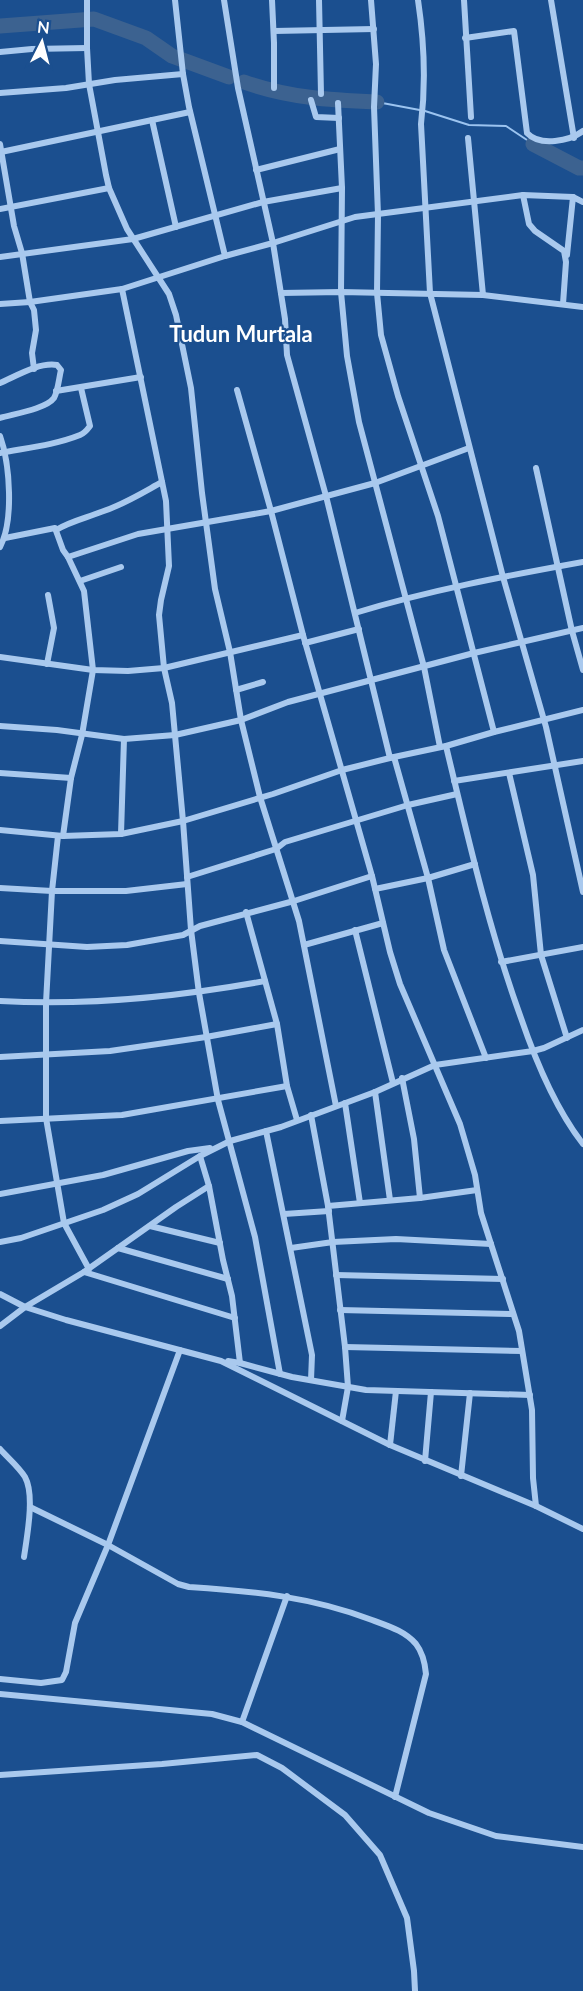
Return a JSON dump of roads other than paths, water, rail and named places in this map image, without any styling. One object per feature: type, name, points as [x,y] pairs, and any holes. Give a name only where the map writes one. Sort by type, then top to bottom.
[{"type":"street","points":[[87,0],[89,84],[109,188],[133,239],[169,294],[176,315],[189,377],[215,589],[230,652],[241,720],[260,798],[294,901],[336,1106]]},
{"type":"street","points":[[175,0],[183,74],[190,112],[225,256]]},
{"type":"street","points":[[224,0],[238,88],[273,243],[285,318],[287,355],[326,496],[392,757],[428,878],[444,950],[486,1058]]},
{"type":"street","points":[[272,0],[274,87]]},
{"type":"street","points":[[320,0],[321,94]]},
{"type":"street","points":[[371,0],[376,64],[374,107],[378,215],[377,293],[381,335],[420,466],[438,516],[494,732]]},
{"type":"street","points":[[418,0],[421,24],[425,207],[430,293],[503,577],[556,766],[583,892]]},
{"type":"street","points":[[464,0],[471,117]]},
{"type":"street","points":[[551,0],[574,138]]},
{"type":"street","points":[[274,31],[374,29]]},
{"type":"street","points":[[465,38],[514,31],[527,133],[530,137],[538,140],[563,141],[574,138],[583,131]]},
{"type":"street","points":[[0,52],[87,48]]},
{"type":"street","points":[[0,93],[66,88],[183,74]]},
{"type":"street","points":[[311,100],[316,117],[339,118]]},
{"type":"street","points":[[338,103],[342,188],[341,292],[347,356],[359,422],[501,962],[533,1052],[568,1125],[583,1144]]},
{"type":"street","points":[[34,369],[33,353],[36,330],[34,310],[30,302],[1,149],[190,112]]},
{"type":"street","points":[[152,120],[176,227]]},
{"type":"street","points":[[468,138],[483,295]]},
{"type":"street","points":[[256,170],[340,149]]},
{"type":"street","points":[[0,209],[109,188]]},
{"type":"street","points":[[0,257],[133,239],[263,202],[342,188]]},
{"type":"street","points":[[523,195],[529,224],[535,231],[564,251],[566,261]]},
{"type":"street","points":[[0,304],[122,289],[355,217],[523,195],[573,197],[583,202]]},
{"type":"street","points":[[563,304],[573,197]]},
{"type":"street","points":[[122,289],[162,482],[169,530],[169,566],[159,615],[164,668],[172,703],[191,930],[199,993],[218,1100],[255,1237],[280,1374]]},
{"type":"street","points":[[281,293],[483,295],[583,307]]},
{"type":"street","points":[[0,383],[51,364],[57,365],[61,370],[54,398],[48,403],[0,418]]},
{"type":"street","points":[[56,392],[141,377]]},
{"type":"street","points":[[3,453],[79,436],[86,432],[90,426],[81,388]]},
{"type":"street","points":[[237,390],[400,984],[460,1124],[471,1161],[481,1213],[519,1331],[532,1410],[533,1478],[536,1506]]},
{"type":"street","points":[[0,436],[9,511],[5,538],[0,547]]},
{"type":"street","points":[[68,557],[124,538],[271,511],[375,483],[469,448]]},
{"type":"street","points":[[536,468],[557,567],[583,670]]},
{"type":"street","points":[[5,538],[50,528],[56,530],[72,521],[101,513],[130,500],[162,482]]},
{"type":"street","points":[[56,530],[63,550],[84,591],[93,670],[82,735],[71,778],[52,891],[49,945],[46,1004],[46,1118],[64,1223],[86,1271],[235,1318]]},
{"type":"street","points":[[355,613],[456,586],[583,562]]},
{"type":"street","points":[[80,581],[121,567]]},
{"type":"street","points":[[47,664],[54,628],[48,595]]},
{"type":"street","points":[[0,726],[57,730],[124,739],[175,735],[241,720],[288,702],[321,693],[522,641],[583,628]]},
{"type":"street","points":[[305,643],[359,629]]},
{"type":"street","points":[[0,657],[93,670],[128,671],[164,668],[303,635]]},
{"type":"street","points":[[236,690],[263,682]]},
{"type":"street","points":[[0,830],[61,836],[121,834],[183,821],[392,757],[443,747],[583,710]]},
{"type":"street","points":[[121,834],[124,739]]},
{"type":"street","points":[[454,781],[583,762]]},
{"type":"street","points":[[0,773],[71,778]]},
{"type":"street","points":[[508,773],[533,875],[541,955],[567,1038]]},
{"type":"street","points":[[0,888],[126,891],[187,880],[276,849],[285,842],[408,805],[457,794]]},
{"type":"street","points":[[375,889],[428,878],[475,864]]},
{"type":"street","points":[[0,941],[87,947],[128,945],[183,935],[200,926],[294,901],[372,876]]},
{"type":"street","points":[[246,912],[277,1024],[287,1086],[297,1120]]},
{"type":"street","points":[[304,945],[383,923]]},
{"type":"street","points":[[355,930],[393,1083]]},
{"type":"street","points":[[501,962],[583,947]]},
{"type":"street","points":[[0,1001],[46,1004],[139,999],[199,993],[265,981]]},
{"type":"street","points":[[0,1057],[110,1050],[206,1037],[277,1024]]},
{"type":"street","points":[[0,1242],[21,1238],[103,1210],[138,1194],[200,1156],[230,1141],[266,1131],[375,1092],[435,1065],[533,1052],[583,1030]]},
{"type":"street","points":[[402,1078],[414,1139],[420,1198]]},
{"type":"street","points":[[0,1121],[123,1115],[287,1086]]},
{"type":"street","points":[[375,1092],[390,1200]]},
{"type":"street","points":[[345,1103],[360,1203]]},
{"type":"street","points":[[311,1115],[329,1208],[345,1347],[348,1387],[342,1421]]},
{"type":"street","points":[[266,1131],[312,1355],[311,1380]]},
{"type":"street","points":[[0,1194],[58,1182],[103,1176],[188,1151],[217,1147]]},
{"type":"street","points":[[200,1156],[209,1186],[228,1279],[240,1363]]},
{"type":"street","points":[[0,1326],[25,1307],[86,1271],[209,1186]]},
{"type":"street","points":[[284,1214],[477,1190]]},
{"type":"street","points":[[150,1226],[220,1243]]},
{"type":"street","points":[[291,1248],[333,1242],[396,1239],[491,1244]]},
{"type":"street","points":[[118,1248],[228,1279]]},
{"type":"street","points":[[336,1275],[503,1279]]},
{"type":"street","points":[[0,1294],[25,1307],[66,1320],[221,1361],[240,1363],[311,1380],[348,1387],[396,1391],[530,1395]]},
{"type":"street","points":[[340,1310],[513,1314]]},
{"type":"street","points":[[345,1347],[522,1351]]},
{"type":"street","points":[[0,1679],[41,1683],[62,1680],[66,1672],[75,1623],[108,1545],[180,1350]]},
{"type":"street","points":[[221,1361],[390,1445],[536,1506],[583,1529]]},
{"type":"street","points":[[390,1445],[396,1391]]},
{"type":"street","points":[[425,1461],[431,1392]]},
{"type":"street","points":[[461,1476],[470,1393]]},
{"type":"street","points":[[0,1449],[24,1475],[29,1485],[30,1507],[24,1557]]},
{"type":"street","points":[[30,1507],[108,1545],[178,1584],[287,1596],[340,1608],[400,1631],[415,1644],[424,1659],[426,1674],[395,1797]]},
{"type":"street","points":[[242,1722],[287,1596]]},
{"type":"street","points":[[0,1694],[212,1714],[242,1722],[429,1813],[496,1836],[583,1847]]},
{"type":"street","points":[[0,1775],[257,1755],[282,1768],[345,1815],[380,1855],[407,1918],[415,1991]]},
{"type":"waterway","points":[[0,26],[94,19],[146,38],[172,56],[229,77]]},
{"type":"waterway","points":[[244,82],[293,95],[377,102]]},
{"type":"waterway","points":[[377,102],[425,111],[469,125],[506,126],[533,144]]},
{"type":"waterway","points":[[533,144],[583,168]]},
{"type":"district","name":"Tudun Murtala","points":[[241,333]]}]
